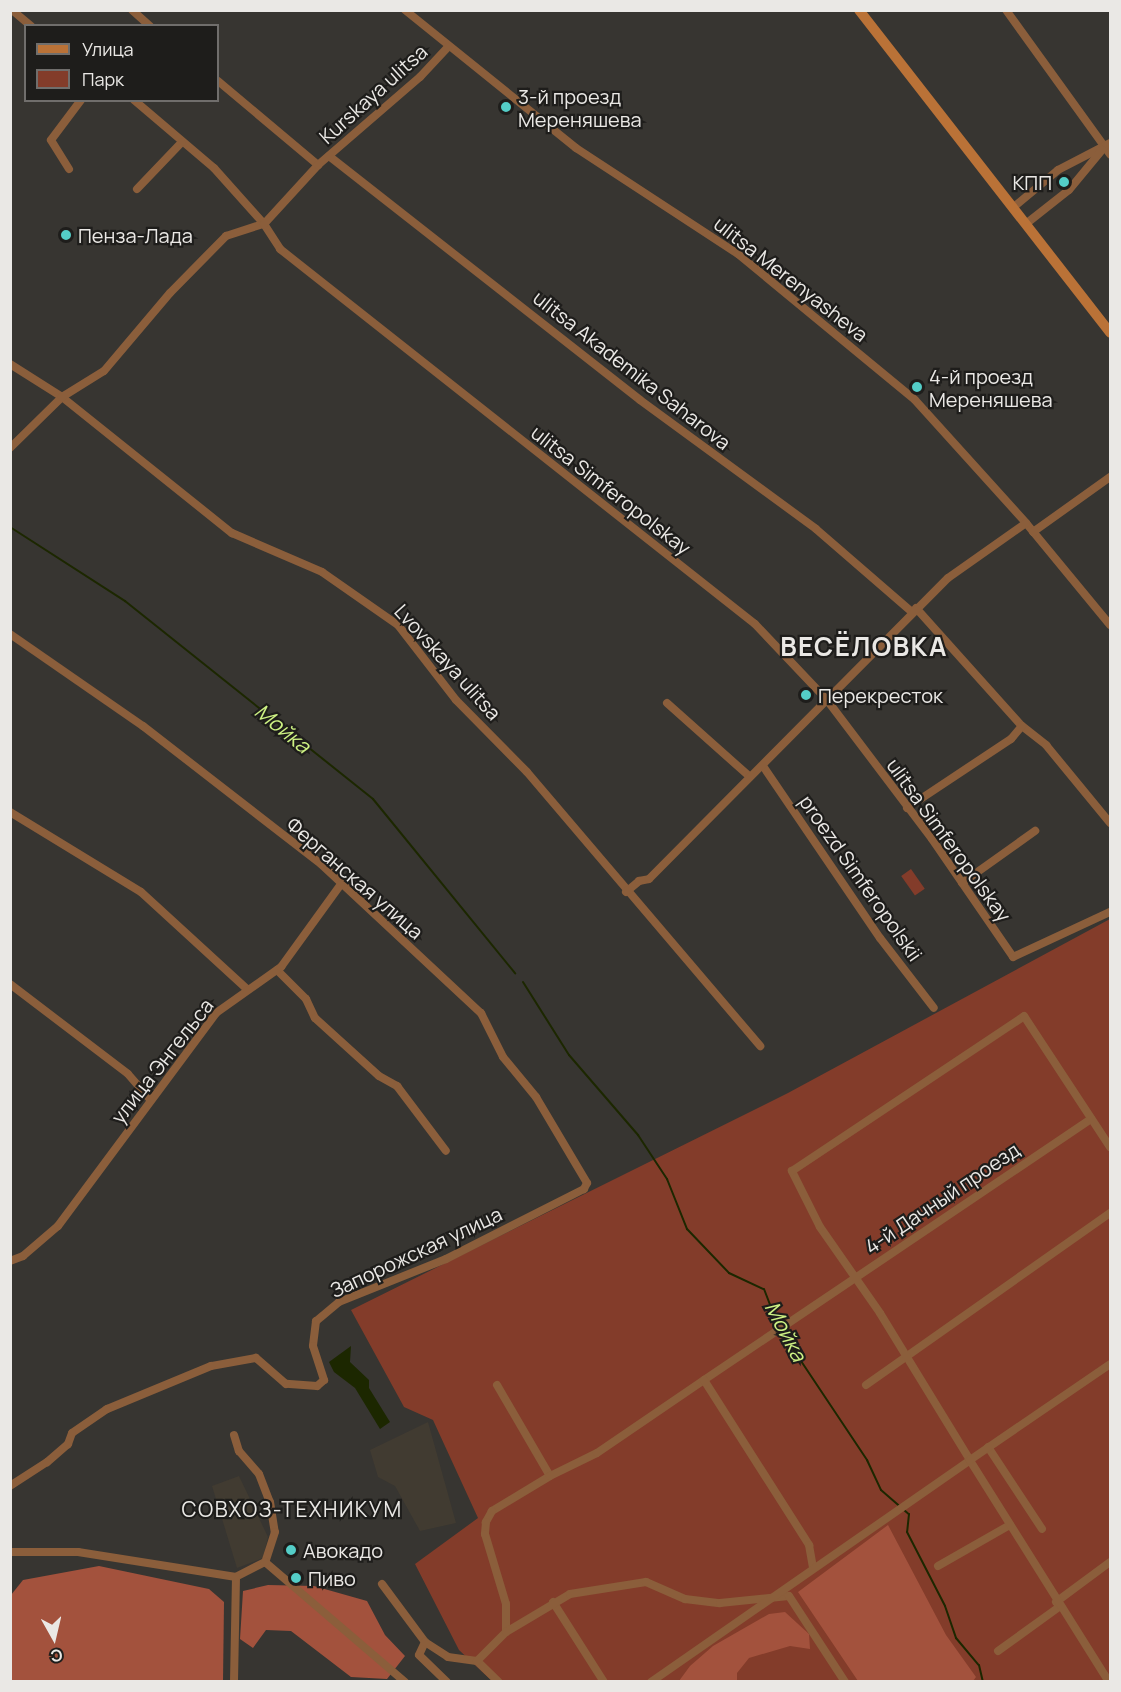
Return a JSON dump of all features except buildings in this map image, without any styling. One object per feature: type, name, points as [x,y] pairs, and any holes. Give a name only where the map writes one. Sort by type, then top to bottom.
[{"type":"street","points":[[12,10],[29,24]]},
{"type":"street","points":[[132,10],[148,24]]},
{"type":"street","name":"ulitsa Merenyasheva","points":[[405,10],[576,148],[738,254],[915,400],[1033,532],[1110,626]]},
{"type":"street","points":[[860,10],[1015,206],[1110,333]]},
{"type":"street","points":[[1006,10],[1109,148]]},
{"type":"street","name":"Kurskaya ulitsa","points":[[264,224],[318,165],[420,78],[448,47]]},
{"type":"street","name":"Kurskaya ulitsa","points":[[219,82],[318,165]]},
{"type":"street","points":[[69,169],[51,140],[80,102]]},
{"type":"street","name":"ulitsa Simferopolskay","points":[[136,102],[181,143],[214,168],[264,224],[280,249],[755,624],[827,700],[962,883],[1013,957],[1110,912]]},
{"type":"street","points":[[136,189],[181,143]]},
{"type":"street","points":[[1015,206],[1058,170],[1109,148]]},
{"type":"street","points":[[1027,223],[1069,190],[1109,148]]},
{"type":"street","name":"ulitsa Akademika Saharova","points":[[328,156],[639,399],[816,529],[914,610],[1022,726],[1046,745],[1110,823]]},
{"type":"street","points":[[10,448],[62,397],[104,371],[171,293],[225,236],[264,224]]},
{"type":"street","name":"Lvovskaya ulitsa","points":[[10,364],[62,397],[232,533],[322,572],[398,626],[456,700],[527,772],[626,892],[760,1046]]},
{"type":"street","points":[[1033,532],[1110,477]]},
{"type":"street","points":[[626,892],[639,881],[649,879],[948,578],[1026,524]]},
{"type":"street","name":"Ферганская улица","points":[[10,634],[143,726],[321,864],[481,1013],[503,1057],[536,1097],[587,1183]]},
{"type":"street","points":[[667,703],[750,777]]},
{"type":"street","points":[[907,808],[1011,739],[1022,726]]},
{"type":"street","name":"proezd Simferopolskii","points":[[763,766],[880,938],[934,1008]]},
{"type":"street","points":[[10,812],[141,892],[247,989]]},
{"type":"street","points":[[962,883],[1035,831]]},
{"type":"street","name":"улица Энгельса","points":[[10,1261],[23,1256],[58,1226],[149,1098],[172,1077],[216,1013],[277,970],[341,884]]},
{"type":"street","points":[[277,970],[306,999],[315,1018],[379,1076],[397,1086],[446,1151]]},
{"type":"street","points":[[10,984],[128,1074],[149,1098]]},
{"type":"street","points":[[1108,1682],[907,1356],[820,1227],[792,1171],[1024,1016],[1110,1147]]},
{"type":"street","name":"4-й Дачный проезд","points":[[506,1632],[506,1604],[485,1534],[486,1522],[492,1511],[550,1476],[597,1453],[811,1304],[1091,1119]]},
{"type":"street","name":"Запорожская улица","points":[[10,1486],[47,1462],[68,1444],[72,1432],[107,1409],[211,1366],[256,1358],[286,1384],[317,1386],[324,1380],[314,1346],[316,1321],[339,1302],[446,1259],[584,1189],[587,1183]]},
{"type":"street","points":[[866,1384],[1110,1213]]},
{"type":"street","points":[[657,1680],[771,1596],[1110,1364]]},
{"type":"street","points":[[704,1380],[809,1545],[813,1568]]},
{"type":"street","points":[[497,1385],[550,1476]]},
{"type":"street","points":[[10,1552],[78,1551],[236,1577],[265,1562],[274,1532],[270,1502],[259,1474],[239,1451],[234,1435]]},
{"type":"street","points":[[988,1447],[1042,1529]]},
{"type":"street","points":[[938,1566],[1010,1525]]},
{"type":"street","points":[[265,1562],[405,1682]]},
{"type":"street","points":[[998,1651],[1110,1562]]},
{"type":"street","points":[[234,1682],[236,1577]]},
{"type":"street","points":[[477,1661],[506,1632],[553,1602],[570,1594],[646,1582],[685,1599],[720,1603],[771,1596],[789,1596],[845,1682]]},
{"type":"street","points":[[382,1584],[425,1642],[448,1657],[477,1661],[499,1682]]},
{"type":"street","points":[[553,1602],[604,1682]]},
{"type":"street","points":[[425,1642],[419,1655],[447,1682]]},
{"type":"shaded area","points":[[351,1346],[350,1362],[369,1380],[369,1388],[390,1422],[380,1429],[355,1388],[334,1372],[329,1362]]},
{"type":"shaded area","points":[[428,1422],[456,1523],[420,1531],[395,1486],[378,1477],[370,1450]]},
{"type":"shaded area","points":[[239,1476],[268,1537],[263,1558],[237,1568],[212,1486]]},
{"type":"shaded area","points":[[888,1525],[946,1635],[976,1677],[973,1681],[858,1681],[798,1592]]},
{"type":"shaded area","points":[[99,1566],[209,1589],[224,1602],[223,1681],[11,1681],[11,1595],[23,1580]]},
{"type":"shaded area","points":[[268,1585],[314,1586],[367,1601],[385,1635],[405,1656],[387,1679],[351,1677],[291,1631],[266,1630],[253,1648],[240,1639],[243,1591]]},
{"type":"shaded area","points":[[785,1612],[809,1634],[810,1649],[790,1646],[749,1658],[737,1673],[737,1681],[679,1681],[690,1666],[713,1646],[769,1614]]},
{"type":"green space","points":[[911,869],[925,889],[915,896],[901,876]]},
{"type":"green space","points":[[1110,919],[1110,1681],[492,1681],[459,1650],[415,1564],[478,1518],[433,1420],[404,1407],[351,1310],[788,1093]]},
{"type":"waterway","name":"Мойка","points":[[10,527],[125,601],[373,799],[515,973]]},
{"type":"waterway","name":"Мойка","points":[[523,982],[569,1055],[638,1135],[667,1179],[687,1229],[729,1273],[764,1289],[779,1328],[867,1460],[881,1490],[909,1514],[907,1532],[945,1606],[956,1638],[979,1665],[983,1682]]},
{"type":"place","name":"3-й проезд Мереняшева","points":[[506,107]]},
{"type":"place","name":"КПП","points":[[1064,182]]},
{"type":"place","name":"Пенза-Лада","points":[[66,235]]},
{"type":"place","name":"4-й проезд Мереняшева","points":[[917,387]]},
{"type":"place","name":"Перекресток","points":[[806,695]]},
{"type":"place","name":"Авокадо","points":[[291,1550]]},
{"type":"place","name":"Пиво","points":[[296,1578]]},
{"type":"district","name":"ВЕСЁЛОВКА","points":[[864,647]]},
{"type":"district","name":"СОВХОЗ-ТЕХНИКУМ","points":[[292,1509]]}]
